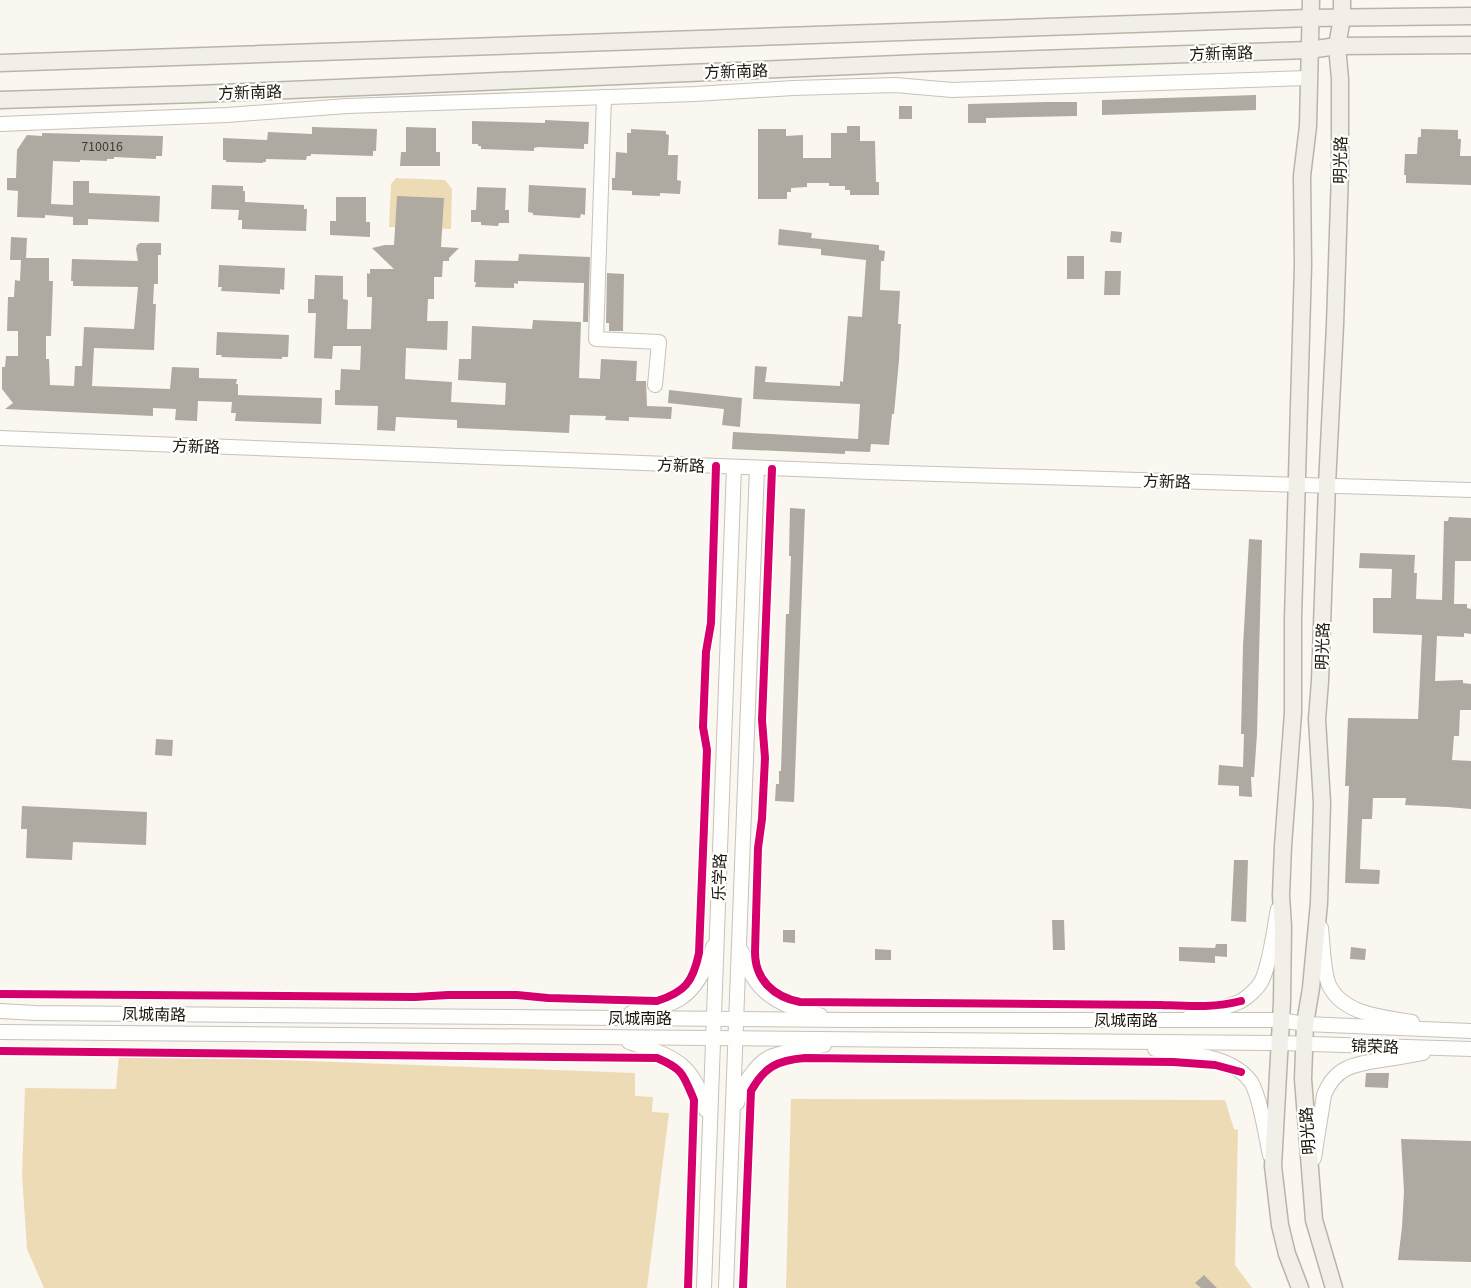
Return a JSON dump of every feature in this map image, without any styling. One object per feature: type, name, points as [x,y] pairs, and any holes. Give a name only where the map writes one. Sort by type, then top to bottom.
[{"type":"main road","name":"明光路","points":[[1300,1288],[1287,1254],[1280,1226],[1273,1166],[1283,927],[1281,895],[1283,846],[1293,713],[1293,618],[1303,265],[1302,176],[1308,126],[1311,0]]},
{"type":"main road","name":"明光路","points":[[1334,1288],[1314,1220],[1304,1079],[1304,1044],[1319,903],[1322,803],[1317,719],[1335,336],[1340,172],[1340,79],[1337,46],[1342,18],[1342,0]]},
{"type":"main road","name":"方新南路","points":[[0,63],[1310,18],[1471,16]]},
{"type":"main road","name":"方新南路","points":[[0,100],[1309,50],[1337,46],[1471,45]]},
{"type":"street","points":[[0,124],[227,115],[347,106],[895,85],[952,90],[1308,78]]},
{"type":"street","points":[[604,97],[596,339],[659,342],[655,385]]},
{"type":"street","name":"方新路","points":[[0,438],[757,468],[1471,490]]},
{"type":"street","name":"乐学路","points":[[704,1288],[734,467]]},
{"type":"street","name":"乐学路","points":[[726,1288],[757,468]]},
{"type":"street","points":[[1159,1020],[1227,1006],[1241,1001],[1253,992],[1264,976],[1281,895]]},
{"type":"street","points":[[1319,903],[1326,975],[1329,985],[1342,1001],[1351,1007],[1372,1014],[1468,1031]]},
{"type":"street","points":[[613,1018],[680,998],[698,980],[717,934]]},
{"type":"street","points":[[739,936],[747,967],[755,981],[775,1000],[813,1014],[849,1020]]},
{"type":"street","name":"凤城南路","points":[[0,1011],[849,1020],[1280,1020]]},
{"type":"street","name":"锦荣路","points":[[1280,1020],[1305,1024],[1468,1031]]},
{"type":"street","name":"凤城南路","points":[[0,1032],[1279,1043]]},
{"type":"street","points":[[613,1038],[664,1054],[689,1071],[702,1095],[710,1127]]},
{"type":"street","points":[[732,1128],[739,1095],[762,1062],[772,1056],[848,1040]]},
{"type":"street","points":[[1109,1042],[1206,1057],[1230,1065],[1241,1072],[1251,1083],[1256,1095],[1273,1166]]},
{"type":"street","name":"锦荣路","points":[[1279,1043],[1471,1049]]},
{"type":"street","points":[[1311,1184],[1324,1095],[1327,1087],[1339,1073],[1356,1064],[1456,1048]]},
{"type":"shaded area","points":[[396,178],[445,180],[452,189],[451,229],[389,227],[391,184]]},
{"type":"shaded area","points":[[119,1054],[635,1073],[635,1096],[653,1097],[652,1112],[669,1113],[647,1288],[44,1288],[27,1249],[22,1175],[25,1088],[116,1089]]},
{"type":"shaded area","points":[[791,1099],[1225,1100],[1234,1129],[1238,1130],[1235,1265],[1252,1288],[786,1288]]},
{"type":"building","points":[[1256,95],[1256,110],[1102,115],[1102,100]]},
{"type":"building","points":[[1077,102],[1077,116],[986,118],[986,123],[968,123],[968,104]]},
{"type":"building","points":[[899,106],[912,106],[912,119],[899,119]]},
{"type":"building","points":[[545,120],[589,122],[588,144],[584,144],[584,149],[538,147],[534,148],[534,151],[481,149],[478,144],[472,144],[472,121],[545,123]]},
{"type":"building","points":[[847,126],[860,126],[860,141],[875,141],[876,182],[879,182],[879,195],[850,195],[850,190],[845,190],[845,186],[807,183],[807,187],[791,188],[791,192],[787,192],[787,199],[758,199],[758,129],[786,129],[786,136],[803,135],[803,158],[831,158],[831,133],[847,133]]},
{"type":"building","points":[[312,127],[377,129],[376,151],[373,151],[373,156],[311,154],[306,160],[266,159],[263,163],[223,160],[223,138],[267,140],[268,132],[312,134]]},
{"type":"building","points":[[406,127],[436,128],[436,152],[440,152],[440,166],[400,166],[401,152],[406,152]]},
{"type":"building","points":[[631,129],[666,131],[669,135],[668,155],[678,155],[677,180],[681,181],[680,194],[632,195],[632,191],[612,190],[616,152],[627,153],[627,133],[631,133]]},
{"type":"building","points":[[1421,129],[1458,130],[1458,139],[1461,139],[1460,156],[1471,156],[1471,185],[1406,183],[1405,154],[1417,154]]},
{"type":"building","points":[[42,133],[163,136],[162,156],[156,156],[156,159],[114,157],[107,161],[53,161],[51,204],[73,205],[73,181],[89,181],[89,193],[160,196],[159,222],[88,219],[88,225],[73,225],[73,217],[45,215],[45,218],[17,217],[18,191],[7,190],[7,178],[16,178],[17,150],[27,135],[42,136]]},
{"type":"building","points":[[212,185],[243,186],[245,202],[304,205],[304,209],[307,209],[306,231],[242,229],[242,220],[238,220],[239,210],[211,209]]},
{"type":"building","points":[[529,185],[586,188],[585,215],[581,214],[580,218],[533,215],[528,212]]},
{"type":"building","points":[[477,187],[506,188],[505,210],[509,210],[509,223],[499,223],[498,226],[471,222],[471,210],[476,210]]},
{"type":"building","points":[[397,196],[444,198],[441,247],[459,248],[449,258],[449,261],[443,261],[442,277],[434,277],[434,299],[428,299],[427,321],[448,321],[447,350],[406,348],[405,379],[452,382],[451,402],[505,405],[506,383],[458,380],[459,359],[471,359],[472,326],[532,329],[533,320],[581,322],[579,378],[600,379],[601,359],[637,361],[636,381],[646,381],[647,406],[672,407],[671,419],[629,417],[629,421],[605,420],[606,416],[570,415],[569,433],[457,428],[457,420],[396,417],[395,431],[377,430],[378,406],[335,405],[335,390],[340,390],[341,369],[360,370],[361,346],[333,346],[332,359],[314,358],[316,313],[308,313],[308,299],[314,299],[315,275],[343,276],[343,299],[348,300],[347,329],[371,329],[372,297],[367,297],[367,273],[370,274],[370,269],[394,269],[372,248],[394,245]]},
{"type":"building","points":[[336,197],[366,197],[366,222],[370,222],[370,237],[330,235],[330,221],[336,221]]},
{"type":"building","points":[[779,229],[812,233],[811,238],[879,245],[879,250],[885,251],[884,261],[881,261],[880,290],[900,291],[898,324],[901,324],[894,414],[892,414],[889,445],[871,444],[870,452],[845,451],[845,454],[732,449],[733,432],[858,439],[860,404],[753,399],[755,366],[767,367],[765,382],[840,386],[840,381],[843,382],[848,316],[862,317],[866,260],[821,255],[821,249],[778,245]]},
{"type":"building","points":[[1111,231],[1122,232],[1121,243],[1110,242]]},
{"type":"building","points":[[11,237],[27,238],[26,258],[49,258],[49,281],[53,281],[51,336],[46,336],[46,359],[49,359],[50,385],[74,386],[75,366],[82,366],[84,327],[134,329],[138,287],[73,286],[73,281],[71,281],[72,259],[138,261],[137,245],[161,243],[161,255],[158,255],[158,284],[154,284],[153,304],[156,304],[154,350],[94,348],[92,386],[170,389],[172,367],[199,368],[199,378],[237,379],[238,395],[322,398],[321,424],[235,421],[236,413],[231,413],[232,402],[198,401],[197,421],[175,420],[176,409],[153,408],[153,416],[5,409],[13,403],[2,389],[2,367],[5,367],[6,356],[18,356],[18,331],[7,331],[8,297],[14,297],[15,280],[20,281],[21,260],[10,260]]},
{"type":"building","points":[[519,254],[590,257],[588,322],[583,322],[584,283],[518,281],[518,284],[514,283],[514,288],[475,287],[475,260],[518,261]]},
{"type":"building","points":[[1067,256],[1084,256],[1084,279],[1067,279]]},
{"type":"building","points":[[219,265],[285,268],[284,290],[280,289],[280,294],[221,291],[222,287],[218,287]]},
{"type":"building","points":[[1105,271],[1121,271],[1120,295],[1104,295]]},
{"type":"building","points":[[607,273],[624,274],[623,331],[609,331],[609,323],[606,323]]},
{"type":"building","points":[[217,332],[289,335],[288,357],[282,357],[282,359],[221,357],[222,355],[216,355]]},
{"type":"building","points":[[669,390],[742,398],[740,427],[722,425],[724,409],[668,403]]},
{"type":"building","points":[[790,508],[805,509],[794,802],[775,801],[776,784],[779,784],[779,771],[781,771],[786,614],[789,614],[791,556],[789,556]]},
{"type":"building","points":[[1449,517],[1471,518],[1471,561],[1455,561],[1454,604],[1467,604],[1467,608],[1471,609],[1471,634],[1464,633],[1464,637],[1437,636],[1435,681],[1463,680],[1463,683],[1471,684],[1471,710],[1460,710],[1459,736],[1454,736],[1452,760],[1471,761],[1471,809],[1405,805],[1406,798],[1373,798],[1372,819],[1362,819],[1360,869],[1380,870],[1379,884],[1345,883],[1349,786],[1345,786],[1348,718],[1418,719],[1422,635],[1373,633],[1373,598],[1391,598],[1392,569],[1359,568],[1360,553],[1415,555],[1416,599],[1442,600],[1444,521],[1448,521]]},
{"type":"building","points":[[1249,539],[1262,540],[1257,734],[1254,777],[1251,777],[1252,797],[1239,796],[1239,786],[1218,785],[1219,765],[1243,767],[1244,734],[1241,734],[1243,646]]},
{"type":"building","points":[[156,739],[173,740],[172,756],[155,755]]},
{"type":"building","points":[[22,806],[147,812],[146,845],[73,842],[72,860],[26,858],[27,829],[21,829]]},
{"type":"building","points":[[1234,860],[1248,860],[1246,922],[1231,921]]},
{"type":"building","points":[[1052,920],[1064,920],[1065,950],[1053,950]]},
{"type":"building","points":[[783,930],[795,930],[795,943],[783,942]]},
{"type":"building","points":[[1216,944],[1227,944],[1227,957],[1215,956],[1215,963],[1179,961],[1179,947],[1215,948]]},
{"type":"building","points":[[1351,947],[1366,949],[1365,960],[1350,959]]},
{"type":"building","points":[[875,949],[891,950],[891,960],[875,960]]},
{"type":"building","points":[[1366,1073],[1389,1073],[1388,1088],[1365,1087]]},
{"type":"building","points":[[1401,1139],[1471,1141],[1471,1262],[1398,1260],[1404,1191]]},
{"type":"building","points":[[1204,1275],[1217,1288],[1201,1288],[1195,1283]]},
{"type":"cycle path","points":[[0,994],[415,997],[517,995],[657,1001],[681,990],[694,971],[699,953],[707,750],[703,727],[706,652],[711,623],[716,466]]},
{"type":"cycle path","points":[[772,469],[762,720],[765,758],[758,848],[755,952],[758,971],[768,986],[782,996],[800,1002],[1201,1006],[1241,1001]]},
{"type":"cycle path","points":[[0,1051],[657,1058],[681,1073],[694,1100],[688,1288]]},
{"type":"cycle path","points":[[743,1288],[751,1091],[761,1076],[779,1063],[805,1058],[1173,1062],[1215,1065],[1241,1072]]}]
